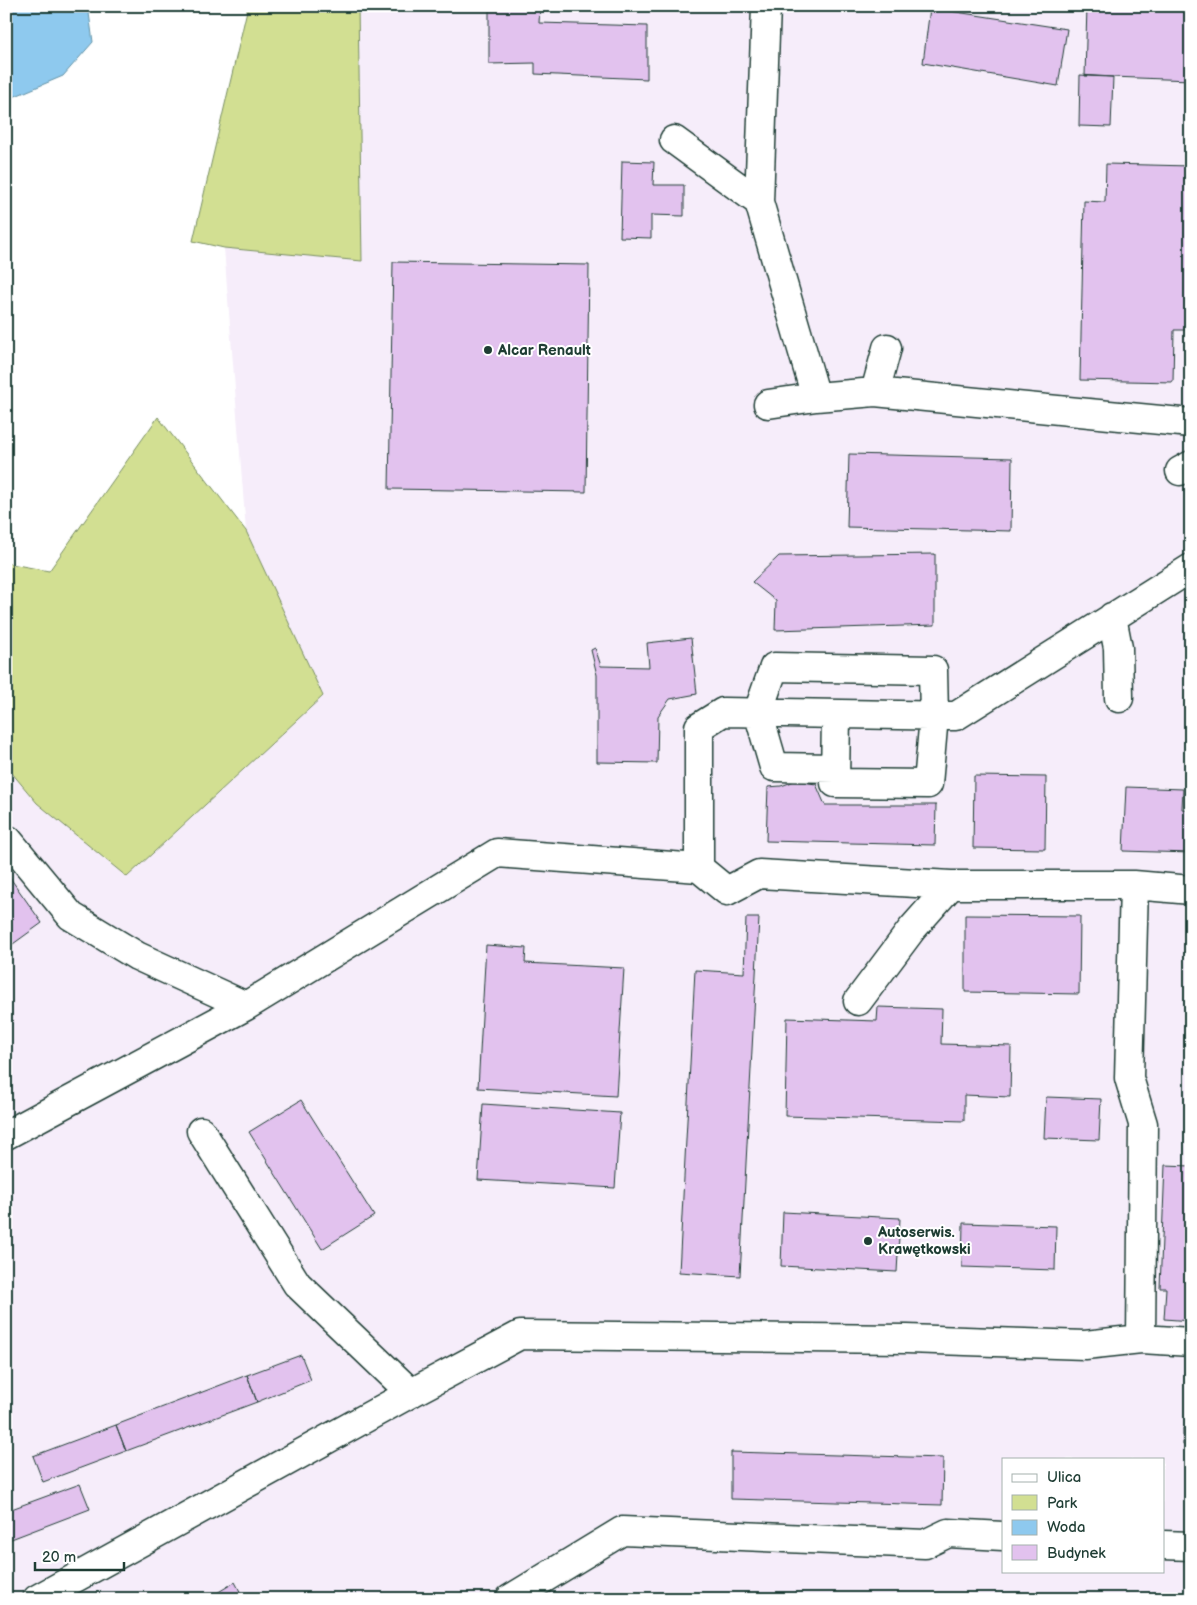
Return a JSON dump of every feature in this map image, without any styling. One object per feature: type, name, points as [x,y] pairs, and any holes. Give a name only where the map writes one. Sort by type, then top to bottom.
[{"type":"street","points":[[766,6],[759,202],[816,397]]},
{"type":"street","points":[[674,140],[759,202]]},
{"type":"street","points":[[875,392],[887,348]]},
{"type":"street","points":[[768,404],[816,397],[875,392],[1191,423]]},
{"type":"street","points":[[699,868],[699,727],[723,712],[956,716],[1191,568]]},
{"type":"street","points":[[1112,617],[1118,648],[1120,698]]},
{"type":"street","points":[[835,768],[774,767],[758,712],[774,667],[933,670],[934,716],[928,784],[835,783],[836,714]]},
{"type":"street","points":[[6,842],[8,840],[72,916],[137,956],[246,1006]]},
{"type":"street","points":[[6,1135],[246,1006],[497,853],[699,868],[727,891],[759,874],[951,885],[1134,885],[1191,890]]},
{"type":"street","points":[[858,1001],[912,929],[951,885]]},
{"type":"street","points":[[1134,885],[1129,1078],[1143,1124],[1141,1339]]},
{"type":"street","points":[[201,1131],[297,1284],[411,1393]]},
{"type":"street","points":[[37,1599],[520,1334],[1084,1344],[1141,1339],[1191,1342]]},
{"type":"street","points":[[510,1599],[622,1531],[925,1544],[948,1533],[1002,1536]]},
{"type":"street","points":[[1164,1544],[1191,1546]]},
{"type":"shaded area","points":[[358,6],[1191,6],[1191,1599],[6,1599],[6,766],[37,803],[323,696],[246,531],[224,248],[362,261]]},
{"type":"green space","points":[[248,6],[358,6],[362,261],[224,248],[193,241]]},
{"type":"green space","points":[[158,417],[246,531],[323,696],[127,877],[37,803],[6,766],[6,563],[49,571]]},
{"type":"water","points":[[6,6],[88,6],[93,42],[63,76],[6,100]]},
{"type":"building","points":[[540,6],[539,23],[647,26],[647,79],[535,74],[535,63],[489,64],[489,7]]},
{"type":"building","points":[[1087,6],[1191,6],[1191,80],[1085,76]]},
{"type":"building","points":[[930,8],[1067,29],[1058,86],[923,63]]},
{"type":"building","points":[[1080,75],[1113,77],[1111,127],[1079,126]]},
{"type":"building","points":[[622,161],[654,162],[653,185],[684,185],[684,216],[651,215],[651,238],[620,237]]},
{"type":"building","points":[[1106,164],[1191,166],[1191,330],[1174,330],[1173,382],[1080,380],[1084,201],[1105,202]]},
{"type":"building","points":[[393,262],[589,265],[586,492],[389,489]]},
{"type":"building","points":[[849,454],[1012,458],[1011,531],[847,527]]},
{"type":"building","points":[[935,554],[935,625],[775,630],[776,601],[752,582],[779,556]]},
{"type":"building","points":[[691,638],[697,694],[670,699],[658,716],[657,763],[597,762],[597,675],[591,650],[595,648],[601,666],[649,667],[647,643]]},
{"type":"building","points":[[974,776],[1046,777],[1045,849],[973,848]]},
{"type":"building","points":[[795,781],[816,784],[825,805],[936,805],[935,845],[766,841],[768,787],[781,786]]},
{"type":"building","points":[[1126,787],[1183,789],[1182,809],[1191,810],[1191,853],[1123,851]]},
{"type":"building","points":[[8,875],[42,923],[6,949],[6,876]]},
{"type":"building","points":[[965,915],[1080,916],[1079,994],[965,992]]},
{"type":"building","points":[[746,918],[759,918],[740,1276],[679,1272],[695,970],[744,973]]},
{"type":"building","points":[[486,945],[526,948],[525,963],[624,968],[616,1096],[478,1088]]},
{"type":"building","points":[[878,1007],[942,1009],[941,1044],[1011,1046],[1010,1097],[964,1095],[964,1121],[785,1116],[787,1018],[877,1021]]},
{"type":"building","points":[[1046,1097],[1101,1099],[1099,1140],[1044,1138]]},
{"type":"building","points":[[301,1100],[374,1216],[322,1249],[249,1132]]},
{"type":"building","points":[[483,1104],[620,1113],[615,1188],[478,1180]]},
{"type":"building","points":[[1165,1165],[1191,1166],[1191,1321],[1164,1319],[1166,1288],[1160,1288]]},
{"type":"building","points":[[783,1212],[900,1218],[897,1272],[781,1266]]},
{"type":"building","points":[[963,1223],[1056,1226],[1055,1270],[962,1267]]},
{"type":"building","points":[[301,1355],[311,1380],[257,1402],[247,1375]]},
{"type":"building","points":[[247,1375],[257,1402],[126,1451],[116,1425]]},
{"type":"building","points":[[116,1425],[126,1451],[43,1482],[33,1456]]},
{"type":"building","points":[[1183,1428],[1191,1428],[1191,1445],[1183,1445]]},
{"type":"building","points":[[731,1452],[943,1458],[942,1505],[731,1499]]},
{"type":"building","points":[[80,1484],[90,1509],[6,1541],[6,1511]]},
{"type":"building","points":[[235,1582],[244,1599],[207,1599]]},
{"type":"place","name":"Alcar Renault","points":[[488,350]]},
{"type":"place","name":"Autoserwis. Krawętkowski","points":[[868,1241]]}]
